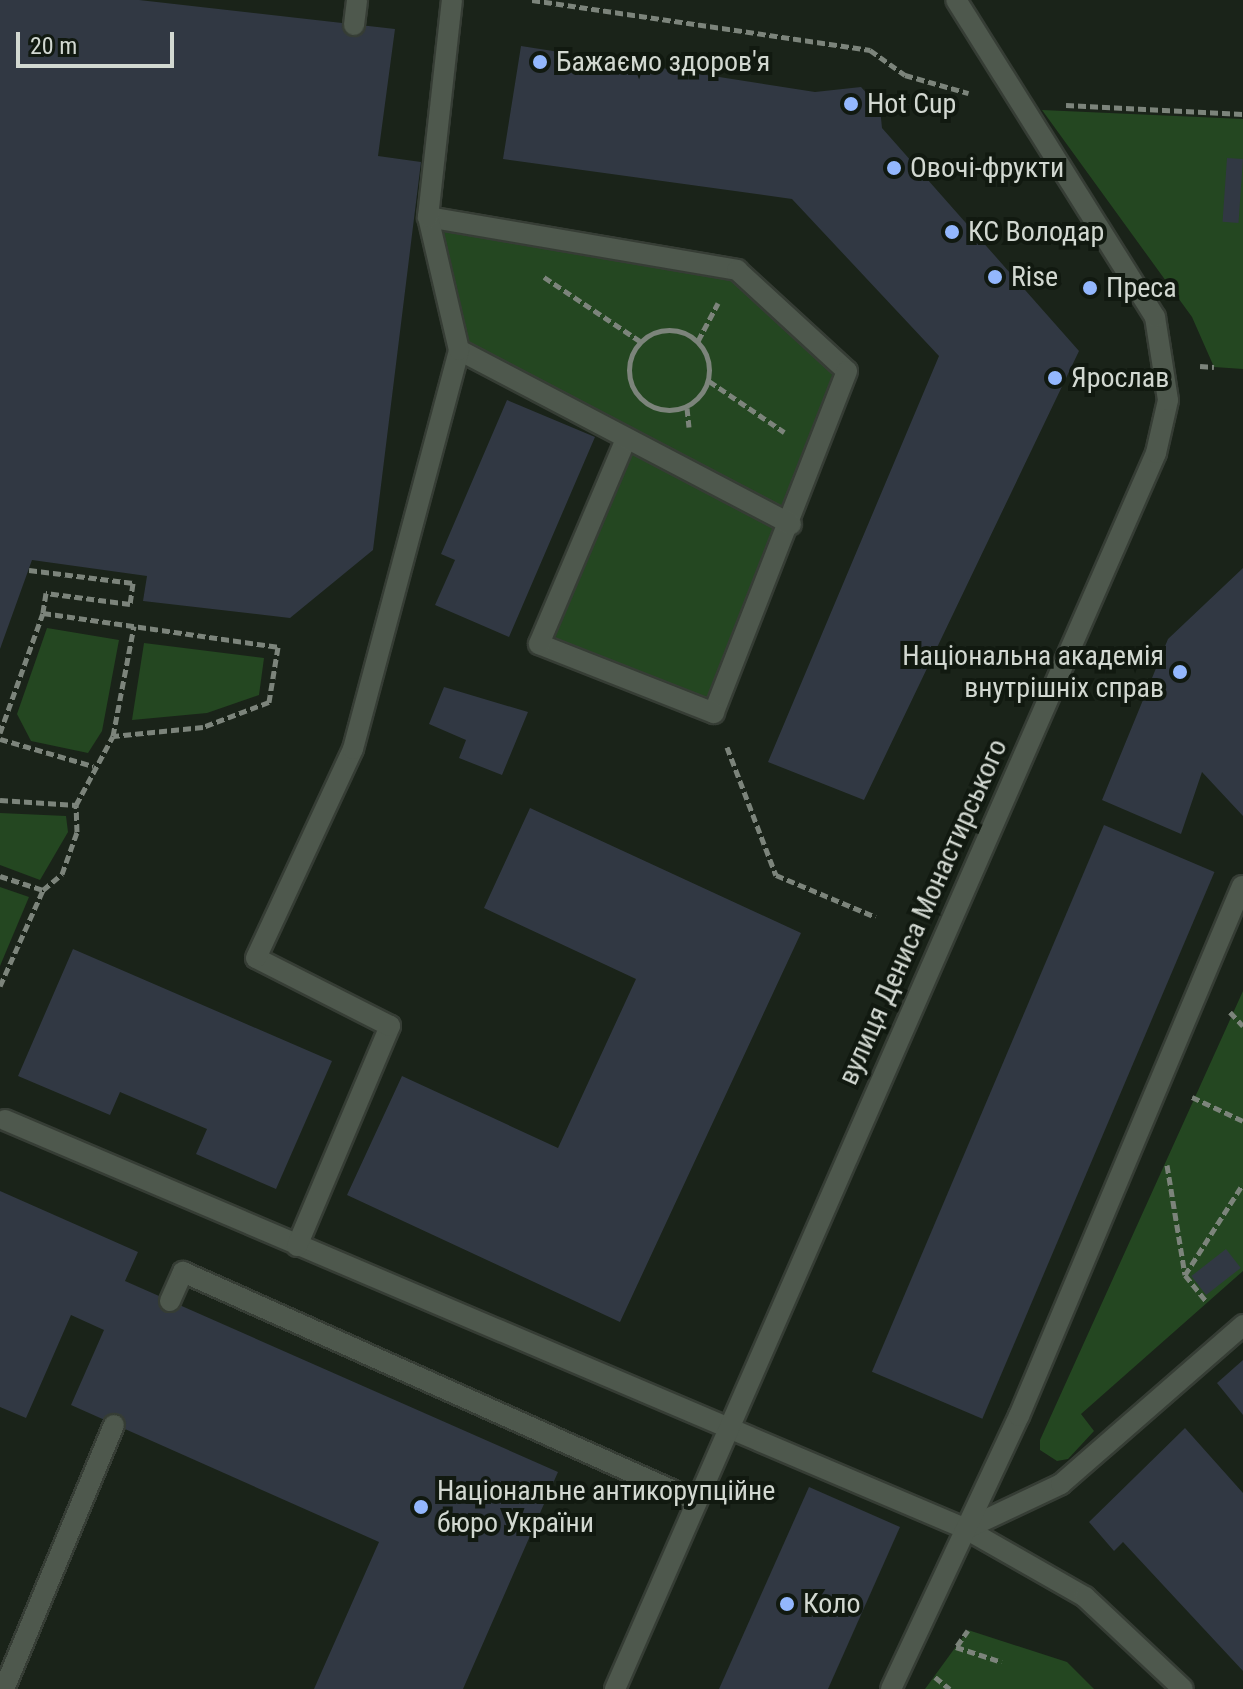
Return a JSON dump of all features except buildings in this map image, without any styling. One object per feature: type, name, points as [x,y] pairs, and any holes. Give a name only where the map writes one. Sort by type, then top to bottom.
[{"type":"street","points":[[354,25],[357,0]]},
{"type":"street","points":[[297,1246],[390,1026],[256,958],[353,749],[459,350],[428,217],[452,0]]},
{"type":"street","name":"вулиця Дениса Монастирського","points":[[615,1689],[694,1500],[1156,453],[1168,400],[1155,317],[956,0]]},
{"type":"street","points":[[428,217],[737,270],[847,371],[791,524],[714,713],[539,644],[625,441]]},
{"type":"street","points":[[459,350],[625,441],[791,524]]},
{"type":"street","points":[[891,1689],[966,1529],[1242,886]]},
{"type":"street","points":[[5,1120],[966,1529],[1085,1597],[1183,1689]]},
{"type":"street","points":[[170,1301],[183,1272],[694,1500]]},
{"type":"street","points":[[966,1529],[1061,1484],[1243,1325]]},
{"type":"street","points":[[4,1689],[114,1425]]},
{"type":"path","points":[[532,0],[870,50],[941,89],[1016,99],[1243,114]]},
{"type":"path","points":[[537,273],[640,341],[676,331],[698,341],[709,381],[817,455]]},
{"type":"path","points":[[640,341],[628,369],[651,405],[687,408],[709,381]]},
{"type":"path","points":[[0,733],[43,613],[46,593],[130,604],[133,583],[29,570]]},
{"type":"path","points":[[43,613],[278,647],[269,702],[203,727],[113,736]]},
{"type":"path","points":[[0,986],[43,890],[62,874],[77,832],[76,805],[93,766],[113,736],[134,626]]},
{"type":"path","points":[[714,713],[776,875],[876,917]]},
{"type":"path","points":[[0,739],[93,766]]},
{"type":"path","points":[[0,800],[76,805]]},
{"type":"path","points":[[0,876],[43,890]]},
{"type":"path","points":[[1158,1082],[1243,1121]]},
{"type":"path","points":[[1131,1147],[1167,1162],[1185,1275],[1207,1302]]},
{"type":"path","points":[[1185,1275],[1243,1184]]},
{"type":"path","points":[[956,1647],[1002,1662]]},
{"type":"path","points":[[933,1676],[950,1689]]},
{"type":"green space","points":[[1042,110],[1243,119],[1243,369],[1214,367],[1192,317]]},
{"type":"green space","points":[[428,217],[737,270],[847,371],[714,713],[539,644],[625,441],[459,350]]},
{"type":"green space","points":[[47,628],[119,640],[102,731],[88,753],[31,741],[17,714]]},
{"type":"green space","points":[[144,643],[264,658],[259,695],[207,713],[132,720]]},
{"type":"green space","points":[[0,813],[66,816],[68,832],[40,880],[0,865]]},
{"type":"green space","points":[[0,887],[29,897],[0,966]]},
{"type":"green space","points":[[1243,991],[1243,1271],[1081,1414],[1094,1431],[1068,1459],[1057,1461],[1040,1450],[1040,1440]]},
{"type":"green space","points":[[968,1630],[1067,1662],[1094,1689],[925,1689]]},
{"type":"place","name":"Бажаємо здоров'я","points":[[540,62]]},
{"type":"place","name":"Hot Cup","points":[[851,104]]},
{"type":"place","name":"Овочі-фрукти","points":[[894,168]]},
{"type":"place","name":"КС Володар","points":[[952,232]]},
{"type":"place","name":"Rise","points":[[995,277]]},
{"type":"place","name":"Преса","points":[[1090,288]]},
{"type":"place","name":"Ярослав","points":[[1055,378]]},
{"type":"place","name":"Національна академія внутрішніх справ","points":[[1180,672]]},
{"type":"place","name":"Національне антикорупційне бюро України","points":[[421,1507]]},
{"type":"place","name":"Коло","points":[[787,1604]]}]
